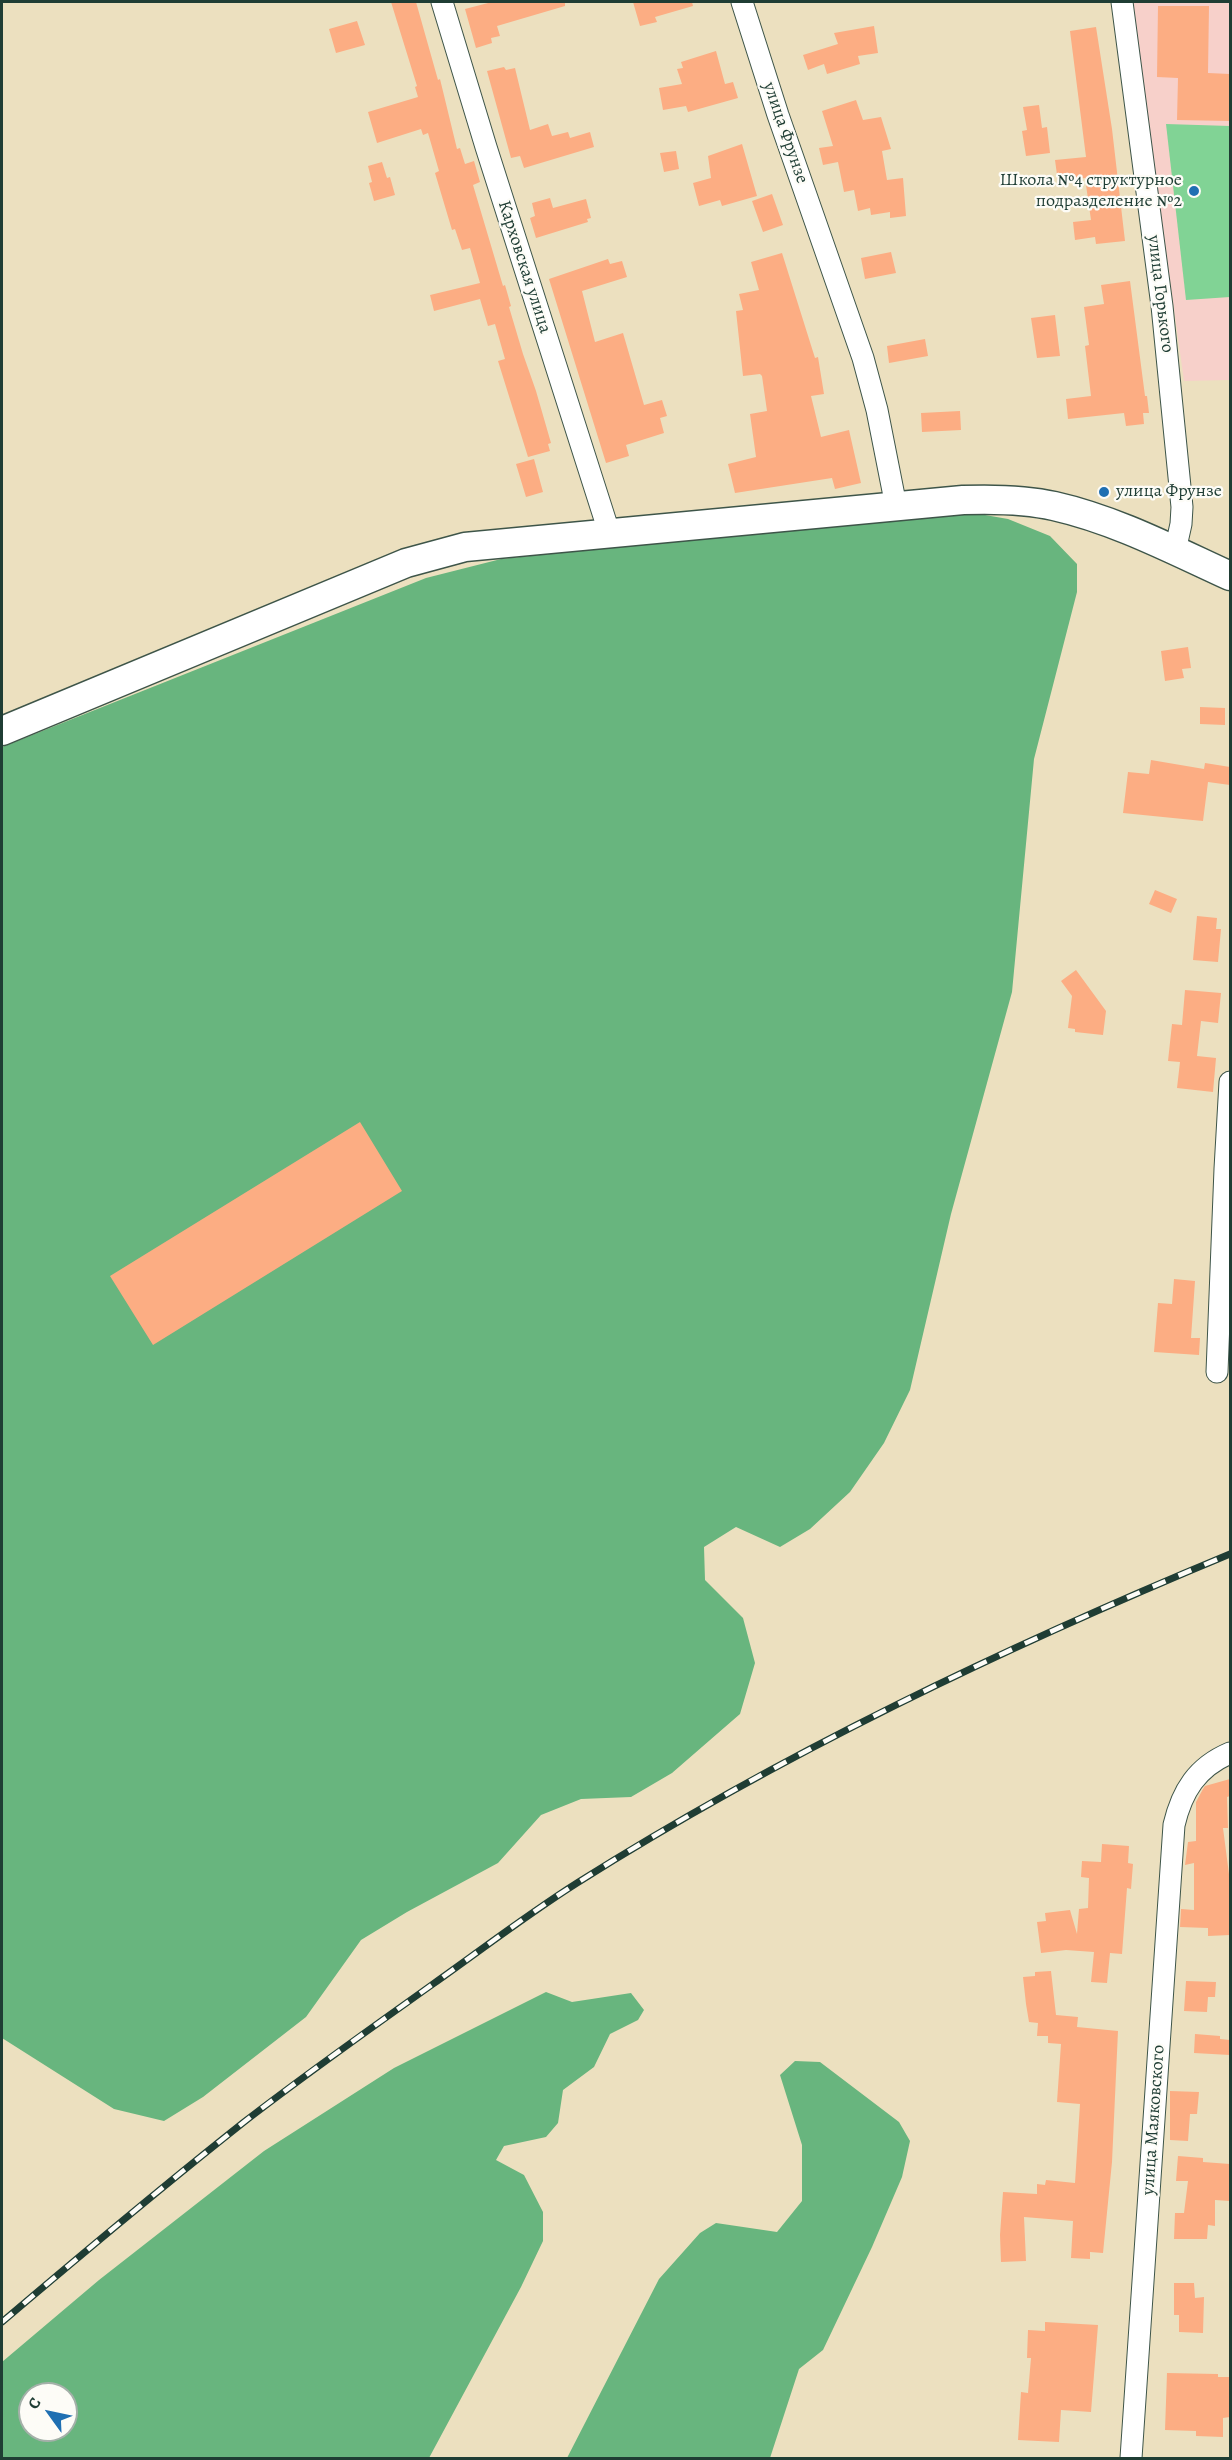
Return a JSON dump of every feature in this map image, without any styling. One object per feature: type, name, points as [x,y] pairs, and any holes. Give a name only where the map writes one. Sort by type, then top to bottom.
[{"type":"street","name":"Карховская улица","points":[[442,2],[609,532]]},
{"type":"street","name":"улица Фрунзе","points":[[742,2],[778,115],[863,358],[877,410],[896,506]]},
{"type":"street","name":"улица Горького","points":[[1122,2],[1168,357],[1182,507],[1175,551]]},
{"type":"street","points":[[2,731],[429,556],[465,547],[896,506],[997,499],[1053,506],[1120,527],[1230,576]]},
{"type":"street","points":[[1217,1372],[1226,1248],[1230,1082]]},
{"type":"street","name":"улица Маяковского","points":[[1131,2458],[1174,1825],[1180,1800],[1190,1784],[1203,1770],[1230,1753]]},
{"type":"shaded area","name":"Школа №4 структурное подразделение №2","points":[[1131,2],[1230,2],[1230,380],[1184,381]]},
{"type":"green space","points":[[1166,124],[1230,126],[1230,297],[1186,300]]},
{"type":"green space","points":[[962,511],[1008,519],[1050,536],[1077,564],[1077,592],[1034,759],[1012,992],[951,1214],[910,1390],[884,1443],[850,1492],[810,1529],[780,1547],[736,1527],[704,1547],[705,1580],[743,1618],[755,1663],[740,1714],[672,1773],[631,1797],[581,1799],[541,1815],[498,1863],[407,1912],[361,1940],[306,2017],[203,2097],[164,2121],[114,2109],[2,2038],[2,747],[426,578],[501,559]]},
{"type":"green space","points":[[546,1992],[572,2002],[631,1993],[644,2010],[638,2020],[610,2034],[594,2067],[563,2090],[558,2123],[546,2137],[504,2146],[496,2160],[524,2175],[543,2212],[543,2241],[521,2287],[429,2458],[2,2458],[2,2362],[99,2280],[264,2151],[394,2068]]},
{"type":"green space","points":[[795,2061],[820,2062],[899,2122],[910,2141],[902,2177],[823,2350],[799,2369],[770,2458],[567,2458],[659,2279],[700,2233],[716,2223],[777,2232],[802,2201],[802,2145],[780,2075]]},
{"type":"building","points":[[391,2],[416,2],[438,80],[440,79],[457,149],[460,148],[465,164],[474,161],[480,182],[473,185],[536,391],[551,443],[548,444],[550,451],[528,457],[498,361],[505,359],[495,324],[488,326],[480,299],[434,311],[430,295],[480,283],[470,248],[462,250],[455,229],[452,230],[435,173],[439,171],[428,133],[423,135],[421,129],[377,143],[368,112],[418,97],[415,87],[417,86]]},
{"type":"building","points":[[492,2],[565,2],[565,6],[497,26],[500,36],[491,38],[492,43],[476,48],[465,9]]},
{"type":"building","points":[[633,2],[692,2],[693,6],[655,17],[657,22],[640,26]]},
{"type":"building","points":[[1158,6],[1209,6],[1208,73],[1230,74],[1230,121],[1177,120],[1178,78],[1157,77]]},
{"type":"building","points":[[357,21],[365,45],[336,53],[329,29]]},
{"type":"building","points":[[874,26],[878,53],[858,56],[860,64],[827,74],[824,64],[808,70],[803,55],[838,44],[834,33]]},
{"type":"building","points":[[1096,27],[1112,129],[1125,241],[1096,244],[1095,237],[1075,240],[1073,222],[1091,220],[1085,178],[1058,182],[1055,160],[1086,157],[1070,31]]},
{"type":"building","points":[[716,51],[725,84],[733,82],[738,98],[688,112],[686,106],[663,110],[659,88],[682,84],[677,69],[683,68],[681,62]]},
{"type":"building","points":[[504,67],[506,70],[515,68],[530,130],[548,124],[552,136],[568,132],[570,138],[590,132],[594,147],[524,168],[520,156],[511,158],[487,71]]},
{"type":"building","points":[[856,100],[863,120],[881,117],[891,149],[882,151],[887,180],[903,178],[906,216],[890,218],[890,212],[871,215],[870,208],[858,211],[854,190],[844,192],[838,162],[823,165],[819,148],[833,146],[822,111]]},
{"type":"building","points":[[1039,105],[1042,128],[1047,127],[1050,153],[1026,156],[1022,131],[1027,130],[1023,107]]},
{"type":"building","points":[[742,144],[757,196],[722,206],[720,200],[699,206],[693,183],[711,178],[708,156]]},
{"type":"building","points":[[676,151],[679,169],[664,172],[660,153]]},
{"type":"building","points":[[382,162],[387,178],[390,177],[395,195],[374,201],[369,183],[372,182],[368,166]]},
{"type":"building","points":[[772,194],[783,225],[763,232],[752,201]]},
{"type":"building","points":[[550,198],[553,208],[586,199],[591,218],[587,219],[588,222],[536,238],[530,218],[535,216],[532,203]]},
{"type":"building","points":[[891,252],[896,273],[865,279],[861,258]]},
{"type":"building","points":[[782,253],[815,358],[818,357],[824,394],[811,396],[821,437],[849,430],[861,483],[835,489],[832,478],[735,493],[728,464],[756,457],[750,414],[767,411],[762,376],[760,374],[743,376],[736,311],[743,310],[739,294],[759,290],[751,262]]},
{"type":"building","points":[[608,259],[610,264],[622,261],[627,277],[582,291],[595,342],[623,333],[644,405],[662,400],[667,416],[660,418],[664,433],[626,445],[629,456],[606,463],[549,279]]},
{"type":"building","points":[[1130,281],[1149,413],[1143,413],[1144,424],[1126,426],[1124,413],[1068,419],[1066,399],[1091,396],[1085,346],[1089,345],[1084,307],[1104,304],[1101,285]]},
{"type":"building","points":[[1055,315],[1060,356],[1037,358],[1031,318]]},
{"type":"building","points":[[925,339],[928,356],[889,363],[887,346]]},
{"type":"building","points":[[960,411],[961,430],[922,432],[921,413]]},
{"type":"building","points":[[534,459],[543,492],[526,497],[516,464]]},
{"type":"building","points":[[1188,647],[1191,668],[1182,669],[1184,678],[1165,681],[1161,651]]},
{"type":"building","points":[[1200,707],[1225,708],[1225,725],[1200,724]]},
{"type":"building","points":[[1151,760],[1204,769],[1205,763],[1230,767],[1230,785],[1208,782],[1203,821],[1123,813],[1128,772],[1149,774]]},
{"type":"building","points":[[1155,890],[1177,899],[1171,913],[1149,904]]},
{"type":"building","points":[[1197,916],[1217,918],[1216,929],[1221,929],[1218,962],[1193,960]]},
{"type":"building","points":[[1076,970],[1106,1011],[1103,1035],[1075,1032],[1075,1029],[1068,1028],[1072,996],[1061,981]]},
{"type":"building","points":[[1185,990],[1221,993],[1218,1023],[1201,1021],[1197,1056],[1216,1058],[1213,1092],[1177,1088],[1180,1062],[1168,1061],[1172,1024],[1182,1025]]},
{"type":"building","points":[[360,1122],[402,1191],[153,1345],[110,1276]]},
{"type":"building","points":[[1174,1279],[1195,1281],[1191,1338],[1200,1338],[1199,1355],[1154,1352],[1158,1303],[1172,1304]]},
{"type":"building","points":[[1230,1779],[1230,1796],[1227,1797],[1228,1828],[1223,1828],[1230,1882],[1230,1935],[1208,1936],[1208,1928],[1180,1927],[1181,1909],[1194,1910],[1194,1863],[1185,1865],[1188,1842],[1196,1841],[1196,1802],[1205,1786]]},
{"type":"building","points":[[1102,1844],[1129,1846],[1128,1863],[1133,1864],[1131,1889],[1127,1888],[1122,1954],[1110,1953],[1107,1983],[1091,1982],[1094,1952],[1066,1950],[1041,1953],[1037,1922],[1046,1921],[1045,1913],[1070,1910],[1077,1934],[1079,1909],[1088,1908],[1089,1878],[1081,1877],[1082,1861],[1101,1862]]},
{"type":"building","points":[[1051,1971],[1056,2015],[1078,2017],[1077,2027],[1118,2031],[1112,2162],[1103,2253],[1090,2252],[1090,2259],[1071,2258],[1073,2221],[1024,2217],[1026,2261],[1001,2262],[1003,2192],[1037,2194],[1037,2184],[1045,2185],[1046,2180],[1075,2183],[1080,2104],[1057,2102],[1061,2044],[1048,2043],[1048,2036],[1037,2036],[1038,2023],[1029,2022],[1026,2004],[1023,1977],[1035,1976],[1035,1972]]},
{"type":"building","points":[[1186,1981],[1216,1982],[1215,1997],[1208,1997],[1207,2012],[1184,2011]]},
{"type":"building","points":[[1195,2034],[1220,2036],[1220,2039],[1230,2040],[1230,2055],[1194,2053]]},
{"type":"building","points":[[1170,2091],[1199,2092],[1197,2114],[1190,2114],[1188,2141],[1170,2140]]},
{"type":"building","points":[[1178,2156],[1203,2158],[1203,2162],[1230,2164],[1230,2201],[1215,2200],[1215,2226],[1208,2225],[1207,2239],[1174,2239],[1175,2213],[1184,2213],[1188,2181],[1176,2181]]},
{"type":"building","points":[[1174,2283],[1194,2283],[1195,2298],[1204,2297],[1203,2333],[1179,2332],[1179,2315],[1174,2315]]},
{"type":"building","points":[[1045,2322],[1098,2325],[1091,2412],[1061,2410],[1059,2442],[1018,2440],[1021,2392],[1028,2393],[1031,2358],[1027,2358],[1028,2330],[1045,2331]]},
{"type":"building","points":[[1167,2373],[1218,2374],[1218,2377],[1230,2377],[1230,2417],[1223,2418],[1223,2437],[1196,2436],[1196,2431],[1165,2430]]},
{"type":"railway","points":[[2,2322],[152,2196],[267,2104],[505,1932],[577,1883],[655,1835],[815,1746],[1062,1626],[1230,1554]]},
{"type":"place","name":"Школа №4 структурное подразделение №2","points":[[1194,191]]},
{"type":"place","name":"улица Фрунзе","points":[[1104,492]]}]
